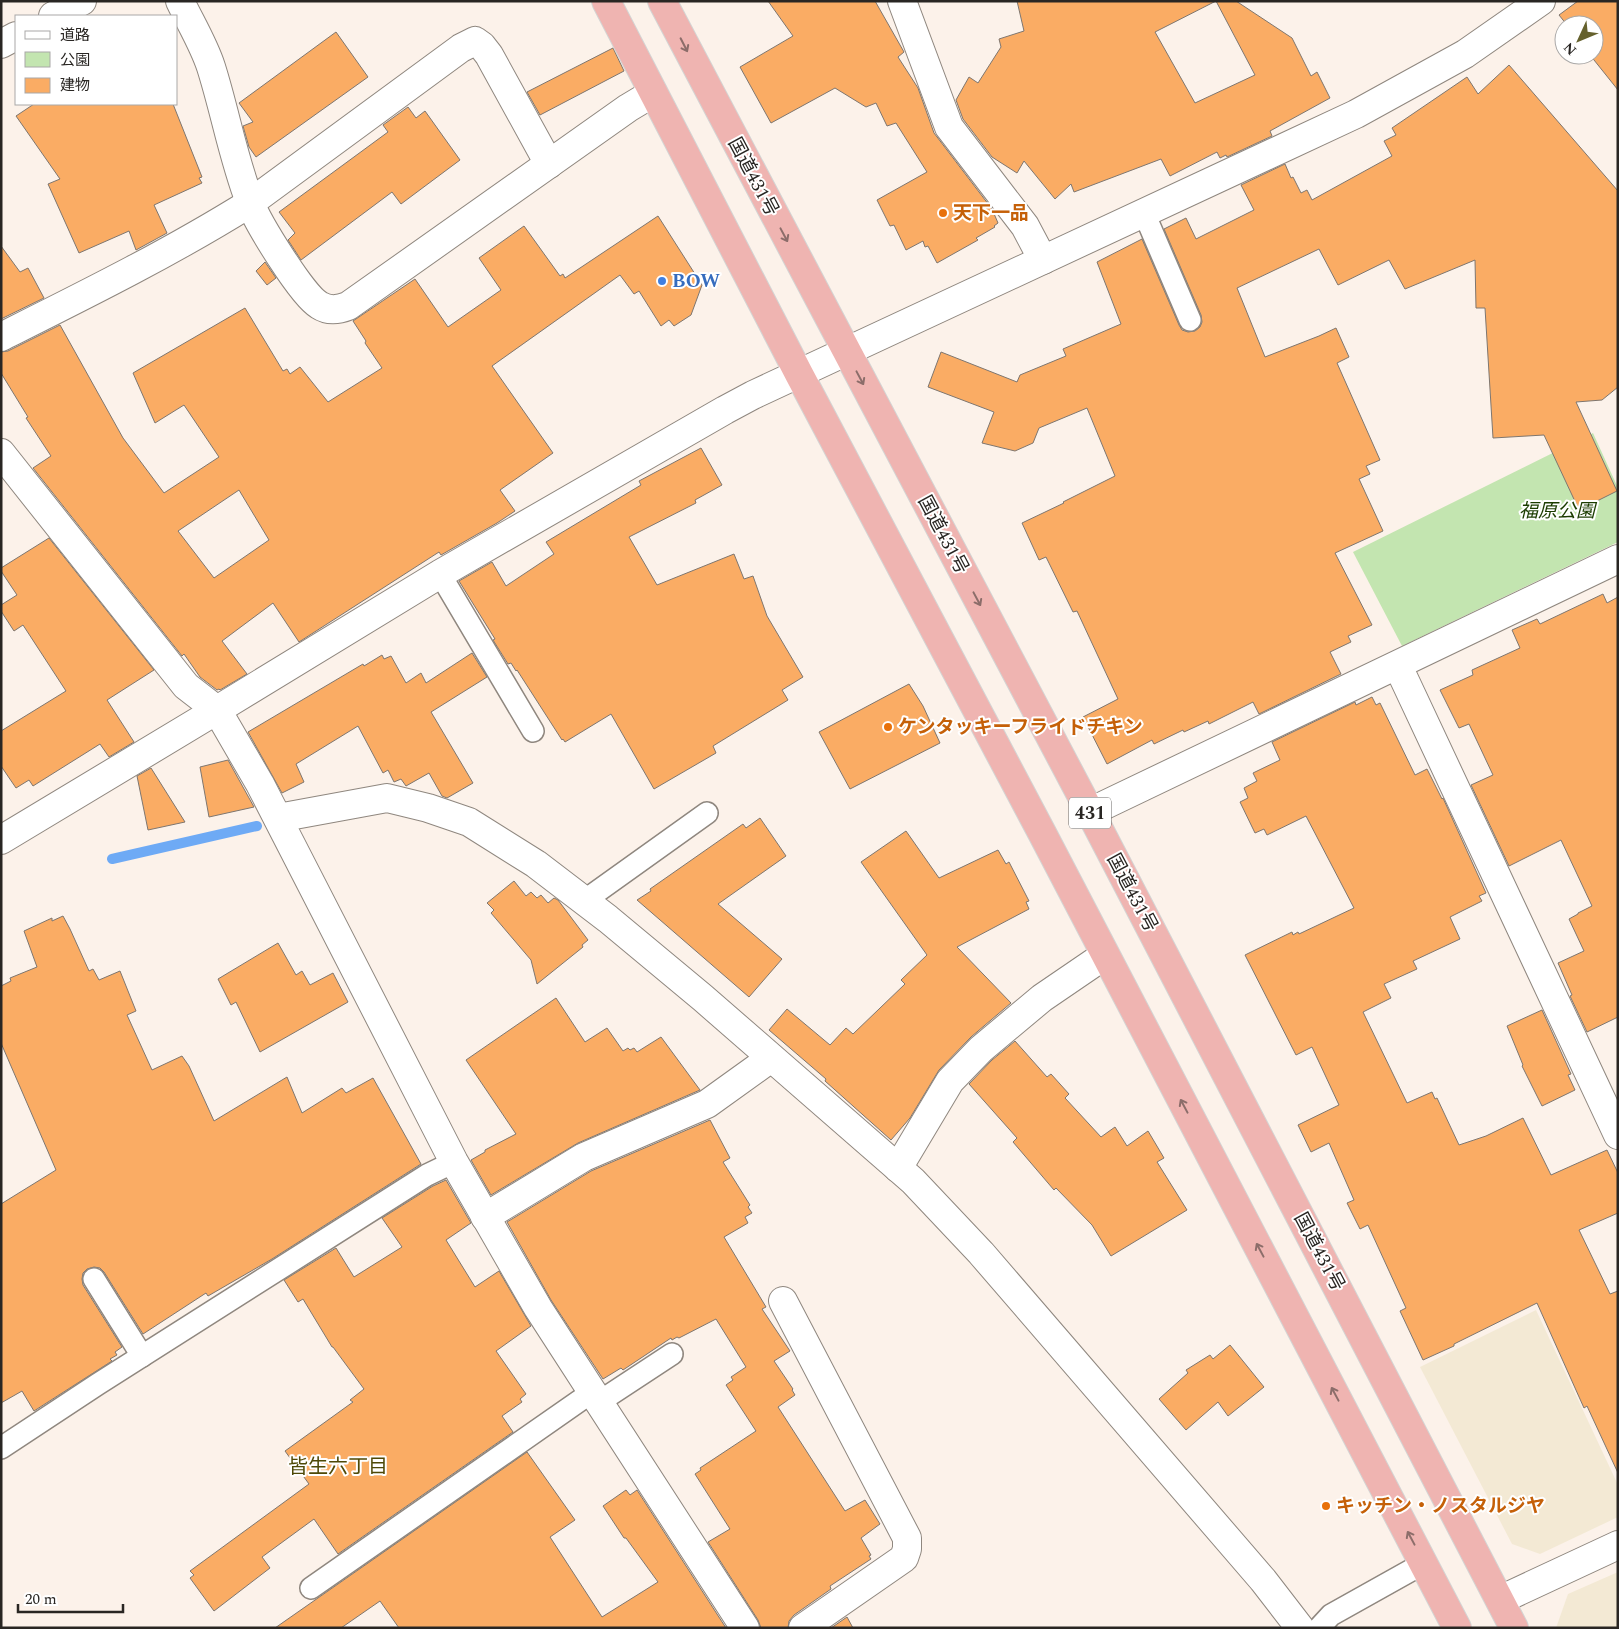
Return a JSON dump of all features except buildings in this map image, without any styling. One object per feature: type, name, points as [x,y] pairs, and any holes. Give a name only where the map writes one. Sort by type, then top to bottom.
[{"type":"highway","name":"431","points":[[606,1],[1457,1628]]},
{"type":"highway","name":"国道431号","points":[[662,1],[1090,812],[1514,1628]]},
{"type":"street","points":[[55,15],[82,1]]},
{"type":"street","points":[[180,1],[211,65],[250,203],[262,228],[304,291],[319,305],[329,309],[339,310],[348,306],[628,108],[653,93]]},
{"type":"street","points":[[902,1],[949,127],[1025,226],[1043,260]]},
{"type":"street","points":[[3,835],[217,710],[440,574],[725,410],[753,395],[1356,114],[1465,54],[1542,1]]},
{"type":"street","points":[[1,44],[15,37]]},
{"type":"street","points":[[1,337],[107,284],[216,224],[250,203],[461,48],[475,41],[489,55],[549,164]]},
{"type":"street","points":[[1,453],[186,686],[217,710],[278,818],[454,1162],[484,1216],[538,1308],[745,1628]]},
{"type":"street","points":[[1090,812],[1618,559]]},
{"type":"street","points":[[1398,666],[1618,1135]]},
{"type":"street","points":[[278,818],[387,798],[428,808],[469,822],[536,864],[584,901],[695,992],[913,1181],[981,1253],[1263,1580],[1300,1628]]},
{"type":"street","points":[[898,1168],[950,1082],[981,1049],[1042,998],[1105,955]]},
{"type":"street","points":[[484,1216],[584,1157],[706,1104],[770,1058]]},
{"type":"street","points":[[783,1301],[907,1538],[907,1549],[904,1558],[803,1628]]},
{"type":"street","points":[[1500,1600],[1618,1545]]},
{"type":"lane","points":[[1144,213],[1190,320]]},
{"type":"lane","points":[[440,574],[533,731]]},
{"type":"lane","points":[[584,901],[707,813]]},
{"type":"lane","points":[[1,1448],[427,1175],[454,1162]]},
{"type":"lane","points":[[94,1279],[142,1356]]},
{"type":"lane","points":[[311,1588],[595,1397],[672,1354]]},
{"type":"lane","points":[[1319,1628],[1331,1615],[1424,1563]]},
{"type":"shaded area","points":[[1536,1310],[1618,1485],[1618,1517],[1540,1554],[1512,1544],[1420,1367]]},
{"type":"shaded area","points":[[1618,1572],[1618,1628],[1556,1628],[1568,1594]]},
{"type":"green space","name":"福原公園","points":[[1593,433],[1618,488],[1618,542],[1402,646],[1353,552]]},
{"type":"waterway","points":[[112,859],[257,826]]},
{"type":"place","name":"天下一品","points":[[943,213]]},
{"type":"place","name":"BOW","points":[[662,281]]},
{"type":"place","name":"ケンタッキーフライドチキン","points":[[888,727]]},
{"type":"place","name":"キッチン・ノスタルジヤ","points":[[1326,1506]]},
{"type":"district","name":"皆生六丁目","points":[[338,1467]]}]
